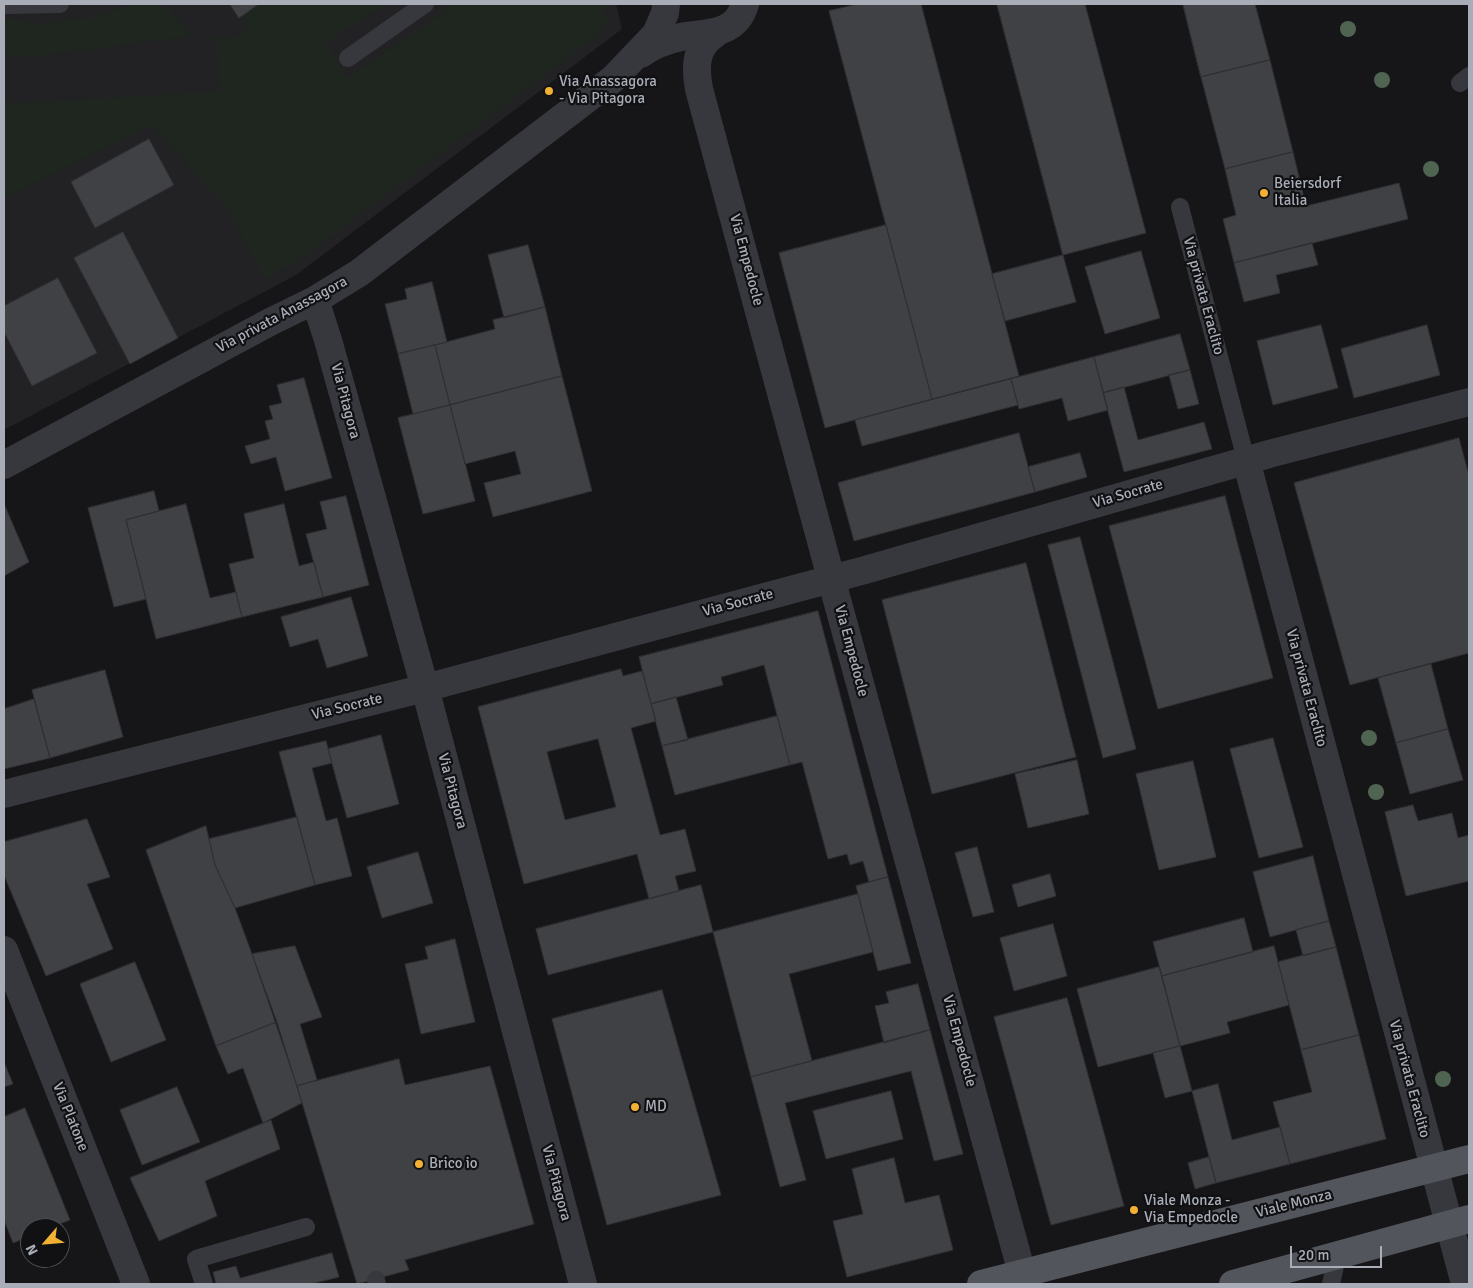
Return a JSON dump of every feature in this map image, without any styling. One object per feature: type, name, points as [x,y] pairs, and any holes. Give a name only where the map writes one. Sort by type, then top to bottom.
[{"type":"main road","name":"Viale Monza","points":[[981,1284],[1469,1159]]},
{"type":"main road","points":[[1233,1284],[1459,1222]]},
{"type":"street","name":"Via privata Anassagora","points":[[666,4],[679,25],[690,32],[709,34]]},
{"type":"street","name":"Via privata Anassagora","points":[[634,60],[656,34],[665,13],[666,4]]},
{"type":"street","name":"Via privata Anassagora","points":[[4,465],[270,322],[315,300],[367,267],[587,101],[634,60],[662,42],[727,29],[736,21],[745,4]]},
{"type":"street","name":"Via Empedocle","points":[[709,34],[698,54],[696,63],[700,89],[831,578],[1022,1273]]},
{"type":"street","name":"Via Pitagora","points":[[315,300],[328,340],[425,688],[583,1284]]},
{"type":"street","name":"Via Socrate","points":[[4,794],[425,688],[831,578],[1246,460],[1469,402]]},
{"type":"street","name":"Via privata Eraclito","points":[[1246,460],[1433,1168]]},
{"type":"street","name":"Via Platone","points":[[4,950],[136,1284]]},
{"type":"street","points":[[1433,1168],[1459,1222],[1465,1284]]},
{"type":"lane","points":[[4,5],[60,4]]},
{"type":"lane","points":[[348,58],[425,4]]},
{"type":"lane","name":"Via privata Eraclito","points":[[1180,207],[1246,460]]},
{"type":"lane","points":[[204,1284],[196,1259],[306,1227]]},
{"type":"lane","points":[[1331,1284],[1336,1257]]},
{"type":"shaded area","points":[[4,4],[616,4],[622,29],[296,275],[4,430]]},
{"type":"shaded area","points":[[133,4],[166,4],[191,36],[44,55],[4,56],[4,17],[42,24],[99,16]]},
{"type":"shaded area","points":[[259,4],[385,4],[326,43],[347,78],[457,4],[603,4],[608,26],[298,262],[265,279],[226,206],[151,125],[4,198],[4,104],[220,91],[216,37],[233,38],[251,26],[239,18]]},
{"type":"building","points":[[230,4],[259,4],[239,18]]},
{"type":"building","points":[[858,4],[921,4],[1019,376],[932,399],[829,11]]},
{"type":"building","points":[[997,4],[1085,4],[1146,233],[1063,255]]},
{"type":"building","points":[[1183,4],[1255,4],[1270,60],[1201,77]]},
{"type":"building","points":[[1270,60],[1293,152],[1225,169],[1201,77]]},
{"type":"building","points":[[149,139],[174,185],[95,228],[71,182]]},
{"type":"building","points":[[1293,152],[1306,206],[1399,183],[1408,219],[1234,263],[1223,219],[1236,215],[1225,169]]},
{"type":"building","points":[[886,225],[932,399],[825,428],[779,253]]},
{"type":"building","points":[[123,232],[178,338],[130,364],[74,258]]},
{"type":"building","points":[[1312,243],[1318,265],[1276,275],[1280,293],[1244,302],[1234,263]]},
{"type":"building","points":[[528,245],[545,307],[504,318],[488,255]]},
{"type":"building","points":[[1141,251],[1160,318],[1105,334],[1085,267]]},
{"type":"building","points":[[1063,255],[1076,302],[1005,321],[992,274]]},
{"type":"building","points":[[58,278],[97,353],[32,386],[4,332],[4,306]]},
{"type":"building","points":[[432,282],[447,342],[398,354],[385,304],[407,299],[405,289]]},
{"type":"building","points":[[545,307],[562,376],[450,405],[435,345],[495,329],[493,320]]},
{"type":"building","points":[[1321,325],[1338,388],[1273,405],[1257,341]]},
{"type":"building","points":[[1427,325],[1440,375],[1354,398],[1341,349]]},
{"type":"building","points":[[1180,334],[1190,370],[1103,393],[1094,357]]},
{"type":"building","points":[[435,345],[450,405],[413,414],[398,354]]},
{"type":"building","points":[[1094,357],[1108,410],[1068,421],[1062,398],[1019,409],[1011,379]]},
{"type":"building","points":[[1190,370],[1199,404],[1178,409],[1169,375]]},
{"type":"building","points":[[562,376],[592,491],[493,517],[484,483],[521,474],[515,451],[465,464],[450,405]]},
{"type":"building","points":[[304,378],[332,478],[285,491],[276,457],[251,464],[245,446],[270,439],[265,421],[273,419],[269,406],[282,403],[277,385]]},
{"type":"building","points":[[1011,379],[1018,405],[862,446],[855,420]]},
{"type":"building","points":[[1124,387],[1138,440],[1204,422],[1212,449],[1124,472],[1103,393]]},
{"type":"building","points":[[450,405],[475,501],[423,514],[398,418]]},
{"type":"building","points":[[1019,433],[1035,492],[854,541],[838,483]]},
{"type":"building","points":[[1459,438],[1469,476],[1469,653],[1350,685],[1294,483]]},
{"type":"building","points":[[1080,453],[1087,477],[1035,492],[1028,467]]},
{"type":"building","points":[[154,491],[159,511],[126,520],[146,599],[114,607],[88,508]]},
{"type":"building","points":[[346,496],[369,585],[323,597],[306,534],[327,529],[320,502]]},
{"type":"building","points":[[1225,496],[1273,678],[1158,709],[1109,526]]},
{"type":"building","points":[[186,504],[210,598],[236,592],[242,617],[156,639],[126,520]]},
{"type":"building","points":[[284,504],[299,566],[314,562],[323,597],[242,617],[229,564],[254,558],[244,514]]},
{"type":"building","points":[[4,507],[29,562],[4,576]]},
{"type":"building","points":[[1080,537],[1136,749],[1103,758],[1048,545]]},
{"type":"building","points":[[1026,563],[1076,757],[932,794],[882,600]]},
{"type":"building","points":[[351,597],[368,656],[327,668],[318,639],[290,647],[281,617]]},
{"type":"building","points":[[818,611],[888,877],[869,882],[863,861],[850,865],[847,854],[828,859],[802,762],[790,765],[764,665],[721,677],[723,685],[651,704],[639,657]]},
{"type":"building","points":[[1431,664],[1448,729],[1396,743],[1378,678]]},
{"type":"building","points":[[621,669],[623,676],[642,671],[656,721],[631,728],[660,835],[685,829],[696,871],[675,876],[679,891],[649,899],[637,854],[524,884],[478,707]],"holes":[[[598,739],[616,807],[565,820],[547,752]]]},
{"type":"building","points":[[105,670],[123,737],[50,758],[32,690]]},
{"type":"building","points":[[676,697],[688,740],[662,746],[651,704]]},
{"type":"building","points":[[34,699],[50,758],[4,769],[4,709]]},
{"type":"building","points":[[777,716],[790,765],[675,795],[662,746]]},
{"type":"building","points":[[1448,729],[1463,780],[1410,794],[1396,743]]},
{"type":"building","points":[[381,735],[399,804],[347,818],[328,749]]},
{"type":"building","points":[[1273,738],[1303,847],[1259,858],[1230,749]]},
{"type":"building","points":[[326,741],[332,763],[312,768],[326,821],[337,818],[352,876],[315,885],[279,752]]},
{"type":"building","points":[[1077,760],[1089,814],[1028,828],[1015,774]]},
{"type":"building","points":[[1193,761],[1216,857],[1159,870],[1136,774]]},
{"type":"building","points":[[1413,805],[1418,821],[1452,813],[1458,838],[1469,835],[1469,881],[1406,896],[1385,812]]},
{"type":"building","points":[[297,817],[315,885],[235,908],[215,865],[209,839]]},
{"type":"building","points":[[87,819],[110,877],[87,884],[113,949],[46,976],[4,875],[4,842]]},
{"type":"building","points":[[206,826],[215,865],[235,908],[277,1022],[216,1046],[146,850]]},
{"type":"building","points":[[977,847],[994,912],[973,917],[955,853]]},
{"type":"building","points":[[418,852],[433,903],[382,918],[367,867]]},
{"type":"building","points":[[1313,856],[1329,921],[1270,937],[1253,872]]},
{"type":"building","points":[[1050,874],[1056,896],[1018,907],[1012,885]]},
{"type":"building","points":[[888,877],[911,963],[878,971],[856,886]]},
{"type":"building","points":[[701,885],[713,932],[548,975],[536,929]]},
{"type":"building","points":[[858,894],[873,952],[789,974],[812,1061],[751,1077],[713,932]]},
{"type":"building","points":[[1244,918],[1253,952],[1162,976],[1153,942]]},
{"type":"building","points":[[1329,921],[1336,947],[1303,956],[1296,930]]},
{"type":"building","points":[[1053,924],[1067,976],[1014,991],[1000,938]]},
{"type":"building","points":[[455,939],[475,1022],[421,1034],[405,964],[428,959],[425,947]]},
{"type":"building","points":[[295,946],[322,1017],[300,1024],[317,1080],[297,1086],[252,954]]},
{"type":"building","points":[[1274,946],[1289,1005],[1227,1022],[1230,1033],[1180,1046],[1162,976]]},
{"type":"building","points":[[1336,947],[1359,1035],[1301,1050],[1278,962]]},
{"type":"building","points":[[135,962],[166,1040],[111,1062],[80,984]]},
{"type":"building","points":[[1159,967],[1180,1046],[1098,1067],[1077,989]]},
{"type":"building","points":[[918,984],[930,1030],[884,1043],[875,1006],[889,1003],[886,992]]},
{"type":"building","name":"MD","points":[[662,990],[721,1195],[607,1225],[552,1019]]},
{"type":"building","points":[[1067,998],[1124,1206],[1051,1225],[994,1017]]},
{"type":"building","points":[[277,1022],[302,1103],[263,1123],[243,1068],[228,1074],[216,1046]]},
{"type":"building","points":[[930,1030],[963,1154],[934,1161],[911,1071],[785,1103],[806,1180],[780,1187],[751,1077]]},
{"type":"building","points":[[1359,1035],[1386,1139],[1290,1164],[1273,1102],[1312,1092],[1301,1050]]},
{"type":"building","points":[[1180,1046],[1192,1091],[1165,1098],[1153,1053]]},
{"type":"building","name":"Brico io","points":[[399,1059],[405,1085],[490,1066],[534,1224],[405,1260],[409,1270],[357,1284],[297,1086]]},
{"type":"building","points":[[4,1062],[13,1084],[4,1087]]},
{"type":"building","points":[[1218,1084],[1232,1140],[1280,1127],[1290,1164],[1216,1183],[1192,1091]]},
{"type":"building","points":[[177,1087],[200,1142],[142,1165],[120,1110]]},
{"type":"building","points":[[891,1091],[903,1139],[826,1159],[813,1111]]},
{"type":"building","points":[[25,1108],[69,1218],[20,1218],[20,1240],[13,1243],[4,1220],[4,1117]]},
{"type":"building","points":[[271,1120],[280,1149],[205,1181],[217,1216],[159,1241],[130,1178]]},
{"type":"building","points":[[1209,1157],[1216,1183],[1195,1189],[1188,1163]]},
{"type":"building","points":[[894,1158],[905,1203],[939,1195],[953,1250],[847,1277],[833,1221],[863,1214],[852,1169]]},
{"type":"building","points":[[332,1253],[339,1277],[311,1284],[216,1284],[213,1272],[236,1266],[240,1278]]},
{"type":"place","name":"Via Anassagora - Via Pitagora","points":[[549,91]]},
{"type":"place","name":"Beiersdorf Italia","points":[[1264,193]]},
{"type":"place","name":"MD","points":[[635,1107]]},
{"type":"place","name":"Brico io","points":[[419,1164]]},
{"type":"place","name":"Viale Monza - Via Empedocle","points":[[1134,1210]]}]
